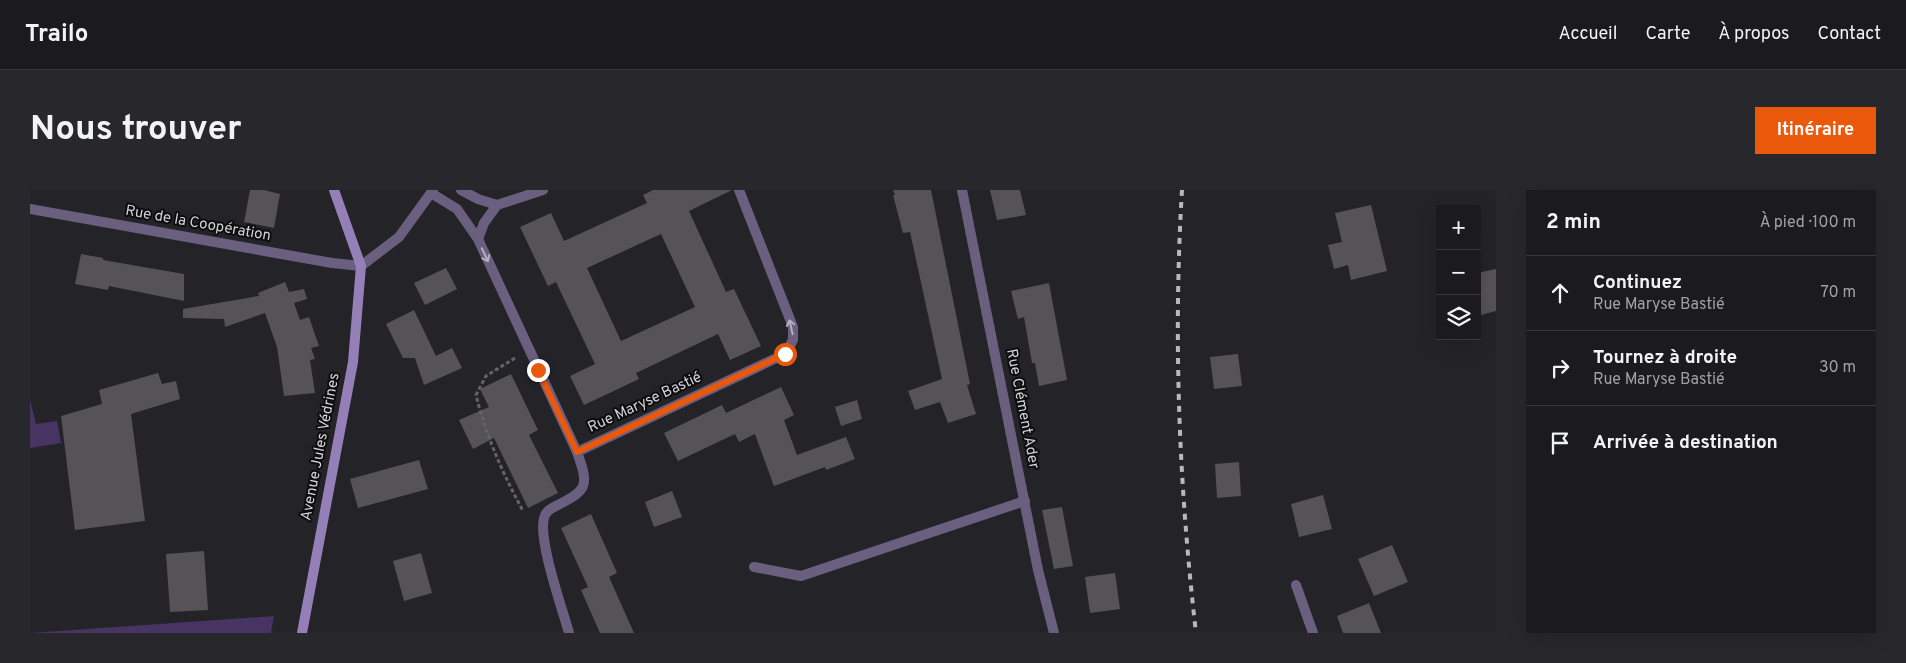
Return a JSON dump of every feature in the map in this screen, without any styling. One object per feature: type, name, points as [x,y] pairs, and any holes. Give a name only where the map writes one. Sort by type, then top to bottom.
[{"type":"main road","points":[[334,190],[361,266]]},
{"type":"main road","name":"Avenue Jules Védrines","points":[[302,633],[353,362],[361,266]]},
{"type":"street","points":[[461,190],[478,200],[497,205],[543,190]]},
{"type":"street","name":"Rue Maryse Bastié","points":[[432,192],[457,209],[478,239],[577,452],[785,354],[794,340],[793,327],[739,190]]},
{"type":"street","name":"Rue Clément Ader","points":[[962,190],[1025,501],[1054,633]]},
{"type":"street","points":[[361,266],[399,237],[432,192]]},
{"type":"street","points":[[478,239],[484,223],[497,205]]},
{"type":"street","name":"Rue de la Coopération","points":[[30,209],[332,263],[361,266]]},
{"type":"street","points":[[570,633],[545,546],[543,519],[549,510],[578,495],[582,490],[585,481],[577,452]]},
{"type":"street","points":[[754,567],[800,576],[1025,501]]},
{"type":"street","points":[[1296,585],[1313,633]]},
{"type":"path","points":[[520,356],[486,376],[476,395],[482,418],[506,479],[523,511]]},
{"type":"shaded area","points":[[30,400],[36,424],[57,421],[61,443],[30,448]]},
{"type":"shaded area","points":[[274,616],[271,633],[30,633]]},
{"type":"building","points":[[250,190],[264,190],[280,194],[274,228],[244,222]]},
{"type":"building","points":[[653,190],[732,190],[689,211],[726,292],[734,289],[761,346],[730,360],[718,334],[636,373],[639,379],[584,405],[570,376],[595,364],[556,282],[548,286],[520,227],[551,213],[564,241],[647,203],[643,195]],"holes":[[[661,234],[695,307],[621,341],[587,268]]]},
{"type":"building","points":[[893,190],[931,190],[970,384],[967,385],[976,414],[948,423],[940,402],[915,410],[908,391],[942,379],[910,232],[903,233]]},
{"type":"building","points":[[990,190],[1020,190],[1026,215],[997,220]]},
{"type":"building","points":[[1371,205],[1387,271],[1351,280],[1348,265],[1334,269],[1328,245],[1342,242],[1335,213]]},
{"type":"building","points":[[81,254],[103,258],[103,260],[184,274],[184,301],[109,286],[108,290],[75,284]]},
{"type":"building","points":[[446,268],[457,289],[425,305],[414,283]]},
{"type":"building","points":[[1496,269],[1496,311],[1481,315],[1481,295],[1481,272]]},
{"type":"building","points":[[285,282],[289,292],[304,289],[307,299],[294,303],[300,320],[309,317],[319,346],[311,348],[315,359],[310,360],[315,393],[284,396],[277,347],[265,313],[225,327],[224,319],[183,318],[183,309],[259,296],[258,293]]},
{"type":"building","points":[[1049,283],[1067,380],[1039,386],[1035,363],[1032,363],[1024,317],[1018,319],[1011,291]]},
{"type":"building","points":[[414,310],[436,356],[452,348],[462,368],[424,385],[415,358],[403,358],[386,324]]},
{"type":"building","points":[[1238,354],[1242,386],[1214,389],[1210,357]]},
{"type":"building","points":[[158,373],[162,384],[176,381],[180,399],[131,414],[145,521],[75,530],[61,416],[102,404],[99,390]]},
{"type":"building","points":[[511,374],[538,430],[529,435],[558,493],[528,508],[494,438],[473,449],[459,420],[489,407],[480,389]]},
{"type":"building","points":[[781,387],[794,415],[784,420],[797,455],[846,437],[855,459],[826,470],[825,467],[774,486],[755,434],[739,442],[735,434],[678,461],[664,433],[722,405],[726,413]]},
{"type":"building","points":[[857,400],[862,419],[841,426],[835,407]]},
{"type":"building","points":[[419,460],[428,489],[358,508],[350,479]]},
{"type":"building","points":[[1239,462],[1241,496],[1217,498],[1215,464]]},
{"type":"building","points":[[672,491],[682,517],[654,527],[645,502]]},
{"type":"building","points":[[1323,495],[1332,529],[1299,537],[1291,504]]},
{"type":"building","points":[[1062,507],[1073,566],[1054,569],[1042,510]]},
{"type":"building","points":[[591,514],[617,573],[609,577],[634,633],[600,633],[581,590],[588,587],[561,528]]},
{"type":"building","points":[[1392,545],[1408,582],[1374,596],[1358,559]]},
{"type":"building","points":[[204,551],[208,610],[170,612],[166,554]]},
{"type":"building","points":[[421,553],[432,593],[404,601],[393,561]]},
{"type":"building","points":[[1115,573],[1120,609],[1090,613],[1085,577]]},
{"type":"building","points":[[1369,603],[1381,633],[1343,633],[1337,616]]},
{"type":"railway","points":[[1182,190],[1178,301],[1179,412],[1185,523],[1196,633]]},
{"type":"route","points":[[538,370],[577,452],[785,354]]}]
